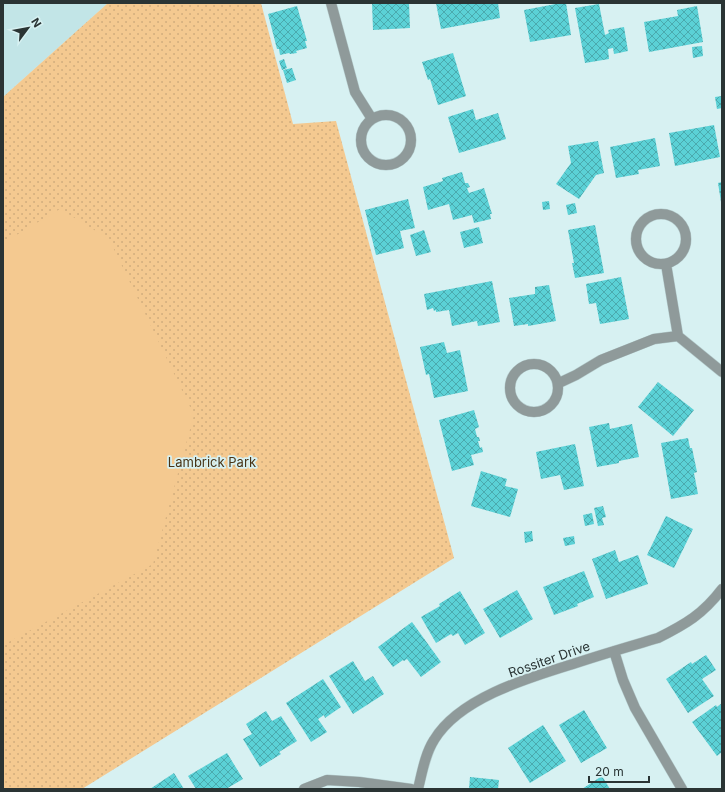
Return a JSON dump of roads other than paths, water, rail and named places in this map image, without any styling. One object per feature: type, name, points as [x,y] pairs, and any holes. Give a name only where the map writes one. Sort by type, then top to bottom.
[{"type":"street","points":[[331,3],[355,92],[372,119]]},
{"type":"street","points":[[386,115],[394,116],[401,120],[406,126],[410,133],[411,140],[406,155],[400,160],[392,164],[383,165],[368,157],[363,150],[361,142],[362,133],[365,125],[372,119],[386,115]]},
{"type":"street","points":[[657,214],[668,216],[680,222],[686,238],[685,247],[681,255],[666,264],[658,264],[647,260],[639,251],[636,244],[638,228],[649,217],[657,214]]},
{"type":"street","points":[[666,264],[678,336],[722,372]]},
{"type":"street","points":[[558,383],[576,375],[601,360],[654,339],[678,336]]},
{"type":"street","points":[[535,363],[550,369],[556,375],[558,383],[559,391],[557,399],[546,410],[538,413],[523,410],[516,405],[510,391],[510,382],[519,369],[526,365],[535,363]]},
{"type":"street","name":"Rossiter Drive","points":[[418,789],[422,768],[434,740],[447,724],[462,712],[487,696],[525,679],[658,638],[694,618],[710,604],[722,589]]},
{"type":"street","points":[[614,651],[623,680],[635,708],[682,789]]},
{"type":"street","points":[[304,789],[327,780],[359,782],[410,789]]},
{"type":"park label","name":"Lambrick Park","points":[[212,462]]}]
